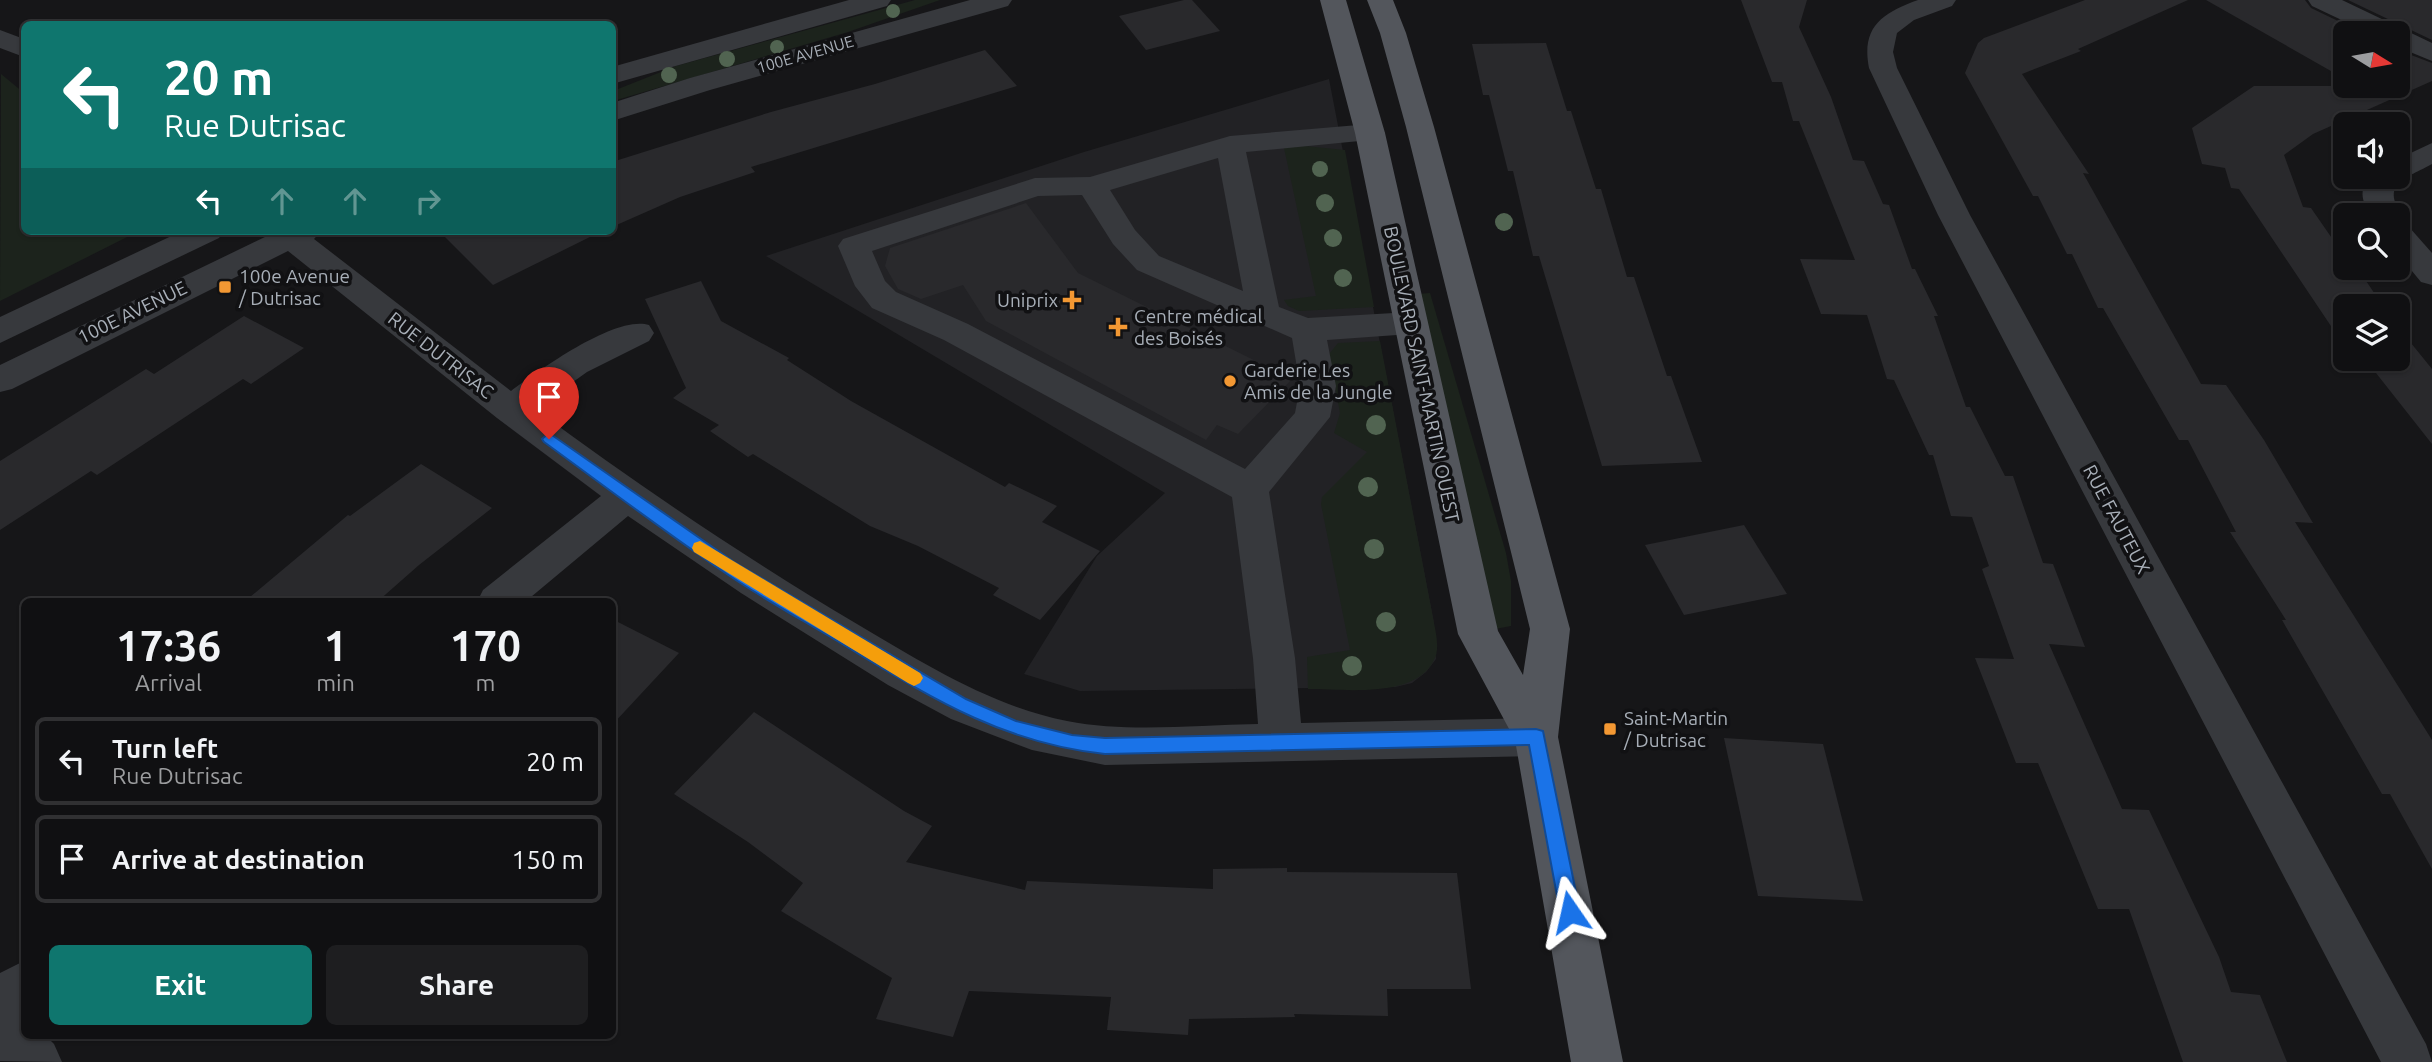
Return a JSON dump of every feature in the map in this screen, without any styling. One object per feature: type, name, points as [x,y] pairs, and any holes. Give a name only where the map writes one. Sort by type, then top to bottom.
[{"type":"main road","name":"BOULEVARD SAINT-MARTIN OUEST","points":[[1333,0],[1370,133],[1478,634],[1536,737]]},
{"type":"main road","name":"BOULEVARD SAINT-MARTIN OUEST","points":[[1380,0],[1393,33],[1418,117],[1550,628],[1536,737],[1597,1062]]},
{"type":"street","name":"100E AVENUE","points":[[616,75],[878,0]]},
{"type":"street","name":"100E AVENUE","points":[[616,112],[700,84],[999,0]]},
{"type":"street","name":"RUE FAUTEUX","points":[[1943,0],[1898,18],[1886,27],[1879,40],[1878,54],[1883,68],[1954,215],[2408,1062]]},
{"type":"street","points":[[2321,0],[2365,21]]},
{"type":"street","points":[[0,38],[21,48]]},
{"type":"street","points":[[2410,43],[2432,53]]},
{"type":"street","points":[[1250,489],[956,332],[921,319],[884,300],[871,286],[854,246],[1035,187],[1092,186],[1230,145],[1370,133]]},
{"type":"street","points":[[1230,145],[1264,313]]},
{"type":"street","points":[[2410,164],[2432,152]]},
{"type":"street","points":[[1092,186],[1122,236],[1148,263],[1296,327],[1308,330],[1412,323]]},
{"type":"street","points":[[0,331],[200,235]]},
{"type":"street","name":"100E AVENUE","points":[[0,380],[288,235]]},
{"type":"street","name":"RUE DUTRISAC","points":[[294,235],[510,409],[728,567],[960,704],[1014,728],[1061,740],[1105,746],[1536,737]]},
{"type":"street","points":[[2410,248],[2432,274]]},
{"type":"street","points":[[1281,743],[1274,658],[1250,489],[1312,417],[1318,386],[1308,330]]},
{"type":"street","points":[[510,409],[584,357],[636,333]]},
{"type":"street","points":[[502,598],[627,496]]},
{"type":"street","points":[[0,1005],[21,988]]},
{"type":"street","points":[[0,1025],[36,1062]]},
{"type":"shaded area","points":[[915,0],[940,0],[848,32],[616,100],[616,90],[676,66]]},
{"type":"shaded area","points":[[1,74],[21,91],[21,235],[131,235],[0,301]]},
{"type":"shaded area","points":[[1329,79],[1434,623],[1436,659],[1426,672],[1412,683],[1395,687],[1080,691],[1024,674],[1097,556],[1165,493],[766,256],[1084,152]]},
{"type":"shaded area","points":[[1305,146],[1345,150],[1374,307],[1299,311],[1288,306],[1284,300],[1316,296],[1284,148]]},
{"type":"shaded area","points":[[1430,293],[1506,553],[1511,581],[1511,626],[1495,629],[1419,294]]},
{"type":"shaded area","points":[[1380,341],[1436,632],[1437,652],[1425,672],[1412,681],[1396,686],[1359,690],[1308,689],[1307,657],[1350,650],[1321,504],[1322,497],[1367,452],[1334,433],[1340,413],[1329,354],[1338,343]]},
{"type":"building","points":[[1192,0],[1220,31],[1146,50],[1119,16]]},
{"type":"building","points":[[1741,0],[1807,0],[1799,27],[1831,97],[1853,160],[1864,161],[1883,204],[1889,205],[1912,269],[1915,269],[1938,316],[1934,316],[1966,407],[1970,407],[2005,476],[2013,476],[2043,563],[2053,564],[2085,647],[2049,644],[2122,809],[2149,810],[2219,957],[2231,992],[2260,995],[2287,1062],[2183,1062],[2129,909],[2098,909],[2038,763],[2016,763],[1975,658],[2014,659],[1982,569],[1989,566],[1972,517],[1951,516],[1933,455],[1929,455],[1894,380],[1887,379],[1867,315],[1821,314],[1800,259],[1855,260],[1799,121],[1793,121],[1782,82],[1772,82]]},
{"type":"building","points":[[2085,0],[2188,0],[2078,49],[2081,51],[2022,74],[2089,174],[2083,173],[2201,384],[2226,385],[2264,440],[2313,523],[2295,522],[2432,740],[2432,869],[2390,794],[2382,794],[2282,620],[2286,620],[2230,532],[2236,532],[2188,440],[2179,440],[2103,308],[2098,308],[2072,254],[2067,254],[2038,196],[2033,196],[1965,73],[1978,43],[1984,38]]},
{"type":"building","points":[[2206,0],[2305,0],[2311,8],[2338,21],[2333,21],[2333,72]]},
{"type":"building","points":[[2348,0],[2432,0],[2432,40],[2410,30],[2410,21],[2392,21]]},
{"type":"building","points":[[1546,43],[1567,111],[1571,111],[1596,189],[1601,189],[1627,277],[1634,277],[1667,376],[1671,376],[1702,462],[1602,466],[1539,256],[1533,256],[1513,171],[1508,171],[1489,95],[1483,95],[1472,44]]},
{"type":"building","points":[[985,50],[1017,86],[751,167],[755,172],[680,197],[616,225],[616,161],[771,112]]},
{"type":"building","points":[[2410,55],[2432,63],[2432,81],[2410,91]]},
{"type":"building","points":[[2254,86],[2333,86],[2333,98],[2394,98],[2362,112],[2333,112],[2333,125],[2313,134],[2284,155],[2303,207],[2311,208],[2333,240],[2333,280],[2365,280],[2375,294],[2333,294],[2333,329],[2239,189],[2231,188],[2225,168],[2202,164],[2192,128]]},
{"type":"building","points":[[1026,203],[1078,273],[1292,379],[1238,434],[1217,425],[1206,440],[986,321],[963,285],[921,299],[898,289],[885,266],[890,248]]},
{"type":"building","points":[[443,235],[594,235],[493,285]]},
{"type":"building","points":[[701,281],[721,321],[789,358],[787,360],[851,401],[1005,487],[1009,483],[1057,506],[1042,522],[1100,551],[1040,620],[993,595],[999,588],[918,546],[870,526],[753,454],[748,457],[710,431],[719,425],[673,398],[686,388],[645,299]]},
{"type":"building","points":[[244,316],[304,348],[251,384],[243,379],[97,475],[91,471],[0,530],[0,461],[146,369],[154,374]]},
{"type":"building","points":[[2410,342],[2432,369],[2432,444],[2374,371],[2410,371]]},
{"type":"building","points":[[421,464],[492,508],[382,598],[249,598],[350,516]]},
{"type":"building","points":[[1744,525],[1787,594],[1684,615],[1645,545]]},
{"type":"building","points":[[616,621],[679,653],[616,721]]},
{"type":"building","points":[[754,712],[904,811],[932,826],[906,862],[1025,890],[1027,881],[1213,889],[1213,869],[1287,868],[1287,872],[1457,873],[1471,989],[1387,989],[1388,1016],[1294,1014],[1295,1017],[1189,1019],[1188,1035],[1107,1030],[1111,997],[969,991],[953,1037],[876,1019],[892,978],[781,911],[803,883],[748,842],[674,794]]},
{"type":"building","points":[[1724,738],[1823,744],[1863,901],[1758,896]]},
{"type":"slow traffic","points":[[700,548],[914,678]]},
{"type":"place","name":"100e Avenue / Dutrisac","points":[[225,287]]},
{"type":"place","name":"Uniprix","points":[[1072,300]]},
{"type":"place","name":"Centre médical des Boisés","points":[[1118,327]]},
{"type":"place","name":"Garderie Les Amis de la Jungle","points":[[1230,381]]},
{"type":"place","name":"Saint-Martin / Dutrisac","points":[[1610,729]]},
{"type":"route","points":[[549,439],[728,567],[920,682],[960,704],[1014,728],[1072,743],[1105,746],[1536,737],[1570,912]]}]
